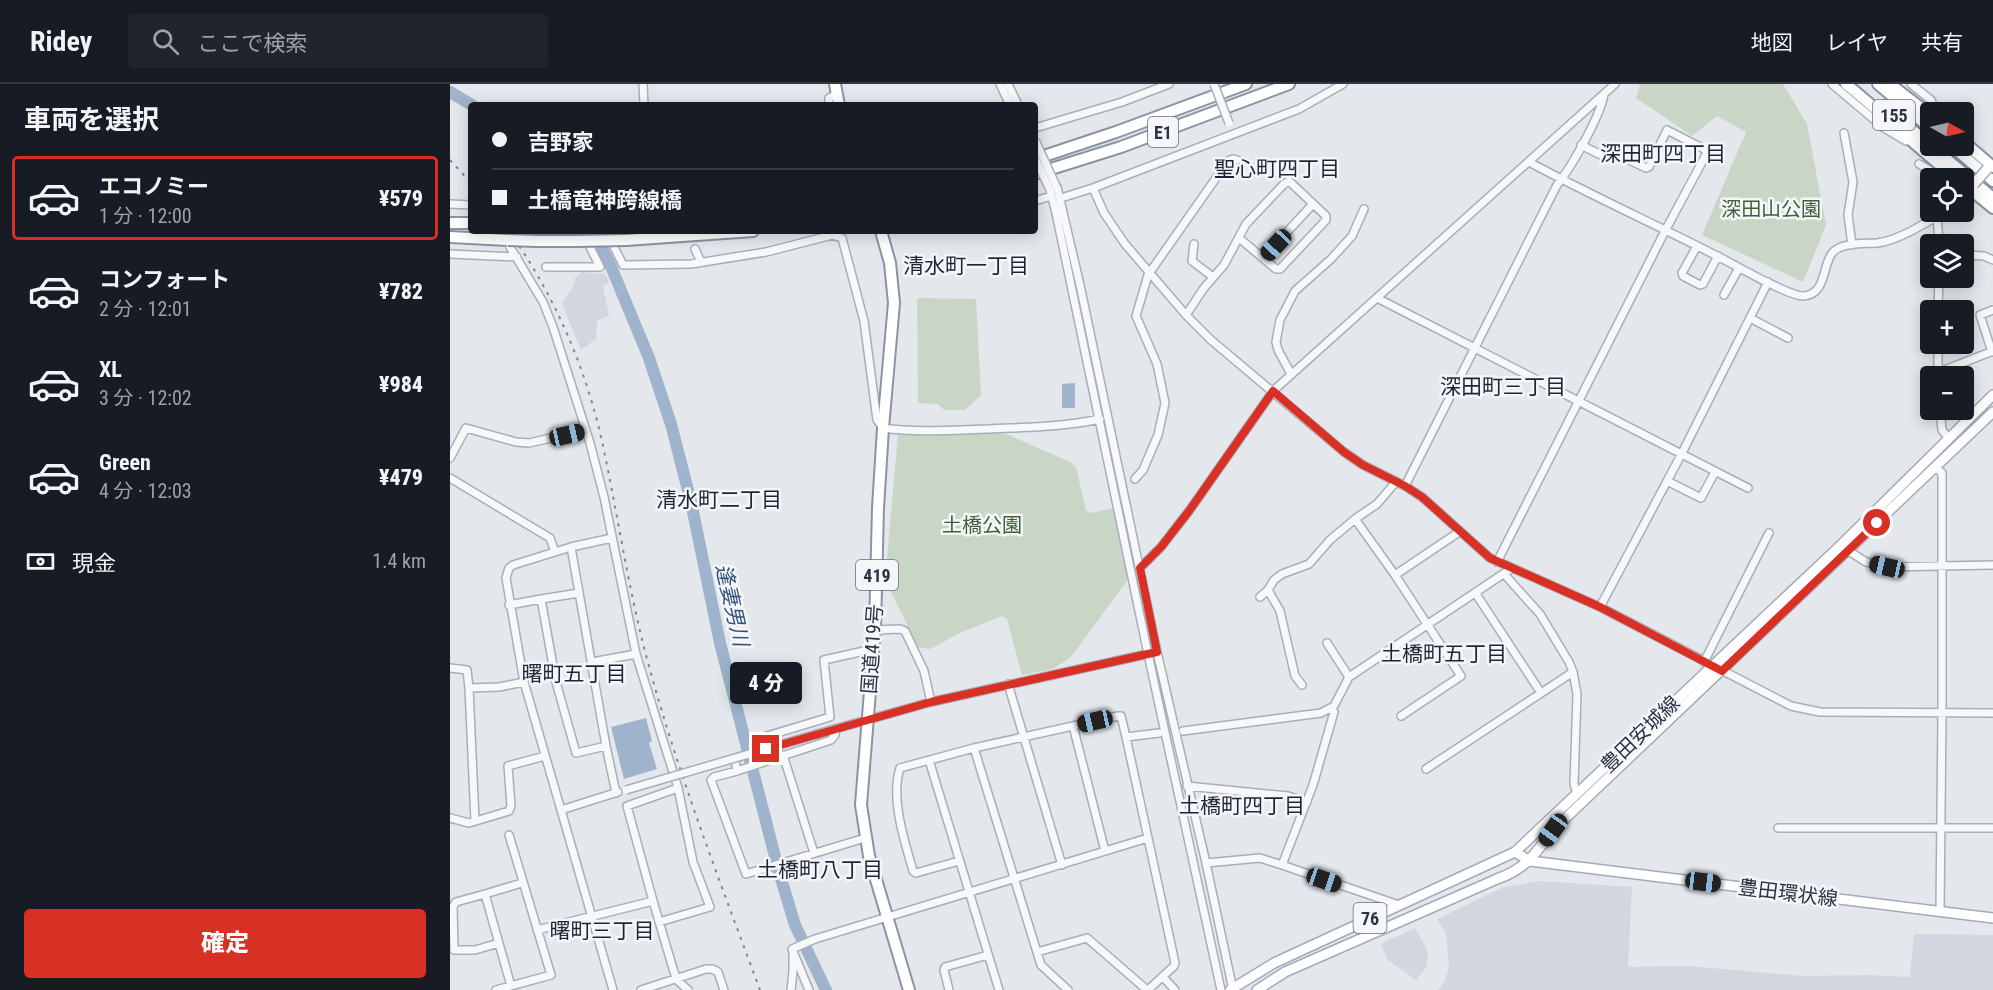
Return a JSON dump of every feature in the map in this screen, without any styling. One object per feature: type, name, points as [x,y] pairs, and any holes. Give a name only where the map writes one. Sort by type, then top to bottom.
[{"type":"highway","name":"E1","points":[[1038,157],[1116,132],[1246,84]]},
{"type":"highway","name":"E1","points":[[1038,173],[1121,147],[1289,84]]},
{"type":"highway","name":"155","points":[[1846,84],[1894,123],[1916,147],[1943,168]]},
{"type":"highway","name":"155","points":[[1856,84],[1920,136]]},
{"type":"highway","name":"155","points":[[1878,84],[1920,120]]},
{"type":"highway","name":"155","points":[[1890,84],[1920,107]]},
{"type":"highway","points":[[1974,151],[1991,166]]},
{"type":"highway","name":"155","points":[[1944,156],[1993,198]]},
{"type":"highway","points":[[1964,156],[1993,181]]},
{"type":"highway","points":[[1974,193],[1993,208]]},
{"type":"highway","points":[[450,222],[468,224]]},
{"type":"highway","points":[[450,237],[509,244],[580,236],[626,240],[711,234]]},
{"type":"highway","name":"国道419号","points":[[884,234],[890,263],[894,303],[883,428],[873,649],[861,805],[865,838],[909,990]]},
{"type":"main road","points":[[1974,182],[1991,166]]},
{"type":"main road","name":"豊田安城線","points":[[1257,990],[1285,972],[1513,873],[1530,861],[1553,830],[1722,671],[1844,548],[1948,437],[1993,395]]},
{"type":"main road","name":"豊田安城線","points":[[1232,989],[1274,963],[1515,852],[1708,664],[1844,548],[1993,412]]},
{"type":"main road","name":"豊田環状線","points":[[1515,852],[1530,861],[1993,918]]},
{"type":"street","points":[[643,84],[644,102]]},
{"type":"street","points":[[1000,84],[1009,102]]},
{"type":"street","points":[[1008,84],[1017,102]]},
{"type":"street","points":[[1038,127],[1122,102],[1169,84]]},
{"type":"street","points":[[1214,84],[1233,135]]},
{"type":"street","points":[[1061,198],[1093,188],[1299,109],[1344,84]]},
{"type":"street","points":[[1140,568],[1161,547],[1182,520],[1273,391],[1615,84]]},
{"type":"street","points":[[1832,84],[1884,128],[1916,147]]},
{"type":"street","points":[[1911,84],[1931,102]]},
{"type":"street","points":[[1405,486],[1557,185],[1581,146],[1603,103],[1604,94]]},
{"type":"street","points":[[1497,562],[1665,231],[1708,152],[1667,130],[1649,167],[1646,168],[1621,156],[1601,155],[1581,146]]},
{"type":"street","points":[[1844,133],[1852,182],[1848,215],[1852,245]]},
{"type":"street","points":[[1038,148],[1054,190],[1056,213],[1148,654],[1221,990]]},
{"type":"street","points":[[1135,479],[1143,470],[1158,435],[1165,403],[1157,364],[1136,316],[1151,272],[1228,161],[1237,160]]},
{"type":"street","points":[[1528,162],[1797,295],[1810,294],[1820,285],[1833,253],[1852,245],[1891,240],[1923,222]]},
{"type":"street","points":[[1038,163],[1061,198],[1157,652],[1206,863],[1232,989]]},
{"type":"street","points":[[1919,164],[1926,168]]},
{"type":"street","points":[[1186,315],[1224,265],[1246,225],[1284,184],[1289,181],[1326,216],[1326,220],[1280,269],[1239,238]]},
{"type":"street","points":[[1093,188],[1104,213],[1125,244],[1186,315],[1211,340],[1344,452],[1395,483],[1405,486],[1431,505],[1485,555],[1600,607],[1800,709],[1820,712],[1993,713]]},
{"type":"street","points":[[1038,199],[1054,190]]},
{"type":"street","points":[[450,204],[468,205]]},
{"type":"street","points":[[1263,258],[1313,204]]},
{"type":"street","points":[[1291,374],[1276,342],[1280,320],[1295,291],[1331,259],[1352,236],[1364,209]]},
{"type":"street","points":[[608,234],[623,265],[691,264],[766,252],[832,235],[842,238],[864,321],[877,420],[883,428],[934,431],[984,429],[1071,425],[1100,419]]},
{"type":"street","points":[[546,267],[600,267],[580,236]]},
{"type":"street","points":[[509,244],[546,310],[586,430],[604,497],[636,654],[678,788],[693,861],[710,907],[659,922]]},
{"type":"street","points":[[1194,244],[1192,261],[1213,277]]},
{"type":"street","points":[[1697,246],[1682,273],[1683,276],[1700,285],[1703,284],[1718,256]]},
{"type":"street","points":[[695,249],[700,262]]},
{"type":"street","points":[[450,254],[517,257]]},
{"type":"street","points":[[1974,256],[1984,256],[1993,260]]},
{"type":"street","points":[[1724,295],[1739,268]]},
{"type":"street","points":[[1600,607],[1681,455],[1768,282]]},
{"type":"street","points":[[1377,298],[1748,488]]},
{"type":"street","points":[[1958,366],[1992,351],[1980,315],[1993,310]]},
{"type":"street","points":[[1750,318],[1788,338]]},
{"type":"street","points":[[1940,420],[1941,430],[1948,437]]},
{"type":"street","points":[[450,458],[466,428],[516,442],[528,443],[586,430]]},
{"type":"street","points":[[1935,467],[1942,473],[1940,912]]},
{"type":"street","points":[[1667,481],[1701,498],[1715,472]]},
{"type":"street","points":[[450,478],[550,538],[555,552]]},
{"type":"street","points":[[1260,597],[1282,574],[1310,564],[1330,540],[1377,504],[1395,483]]},
{"type":"street","points":[[1355,519],[1395,575],[1461,676],[1401,716]]},
{"type":"street","points":[[1395,575],[1459,532]]},
{"type":"street","points":[[1708,664],[1769,533]]},
{"type":"street","points":[[612,538],[571,547],[513,565],[507,572],[507,584],[524,682],[613,990]]},
{"type":"street","points":[[571,547],[616,793]]},
{"type":"street","points":[[1844,548],[1866,562],[1887,567],[1993,565]]},
{"type":"street","points":[[1183,730],[1321,713],[1330,709],[1334,706],[1349,677],[1512,568]]},
{"type":"street","points":[[1505,574],[1540,614],[1573,672],[1577,694],[1574,784],[1577,794]]},
{"type":"street","points":[[1268,590],[1280,611],[1295,676],[1302,685]]},
{"type":"street","points":[[509,605],[579,593]]},
{"type":"street","points":[[1476,594],[1541,693]]},
{"type":"street","points":[[541,599],[556,682],[576,753],[606,746]]},
{"type":"street","points":[[874,630],[900,629],[905,631],[924,671],[931,702]]},
{"type":"street","points":[[1326,643],[1349,677]]},
{"type":"street","points":[[754,740],[830,717],[824,660],[873,649]]},
{"type":"street","points":[[561,810],[931,702],[1157,652]]},
{"type":"street","points":[[592,663],[636,654]]},
{"type":"street","points":[[450,668],[467,670],[475,821]]},
{"type":"street","points":[[1426,769],[1573,672]]},
{"type":"street","points":[[469,688],[499,687],[524,682]]},
{"type":"street","points":[[1008,684],[1062,865]]},
{"type":"street","points":[[1282,865],[1307,802],[1333,719],[1334,712],[1330,709]]},
{"type":"street","points":[[959,861],[913,872],[901,828],[900,768],[974,748],[1121,716],[1174,966],[1148,990],[1087,938],[1037,952]]},
{"type":"street","points":[[1073,726],[1105,851]]},
{"type":"street","points":[[836,729],[831,740],[714,777],[711,780],[746,874],[865,838]]},
{"type":"street","points":[[1126,737],[1159,733]]},
{"type":"street","points":[[974,748],[1037,952],[1044,969],[1068,990]]},
{"type":"street","points":[[783,755],[814,853]]},
{"type":"street","points":[[450,818],[469,822],[509,811],[511,809],[508,766],[545,756]]},
{"type":"street","points":[[929,760],[999,990]]},
{"type":"street","points":[[735,761],[738,770]]},
{"type":"street","points":[[1187,786],[1288,796],[1307,802]]},
{"type":"street","points":[[678,788],[627,806],[652,901],[677,980],[687,988],[694,974]]},
{"type":"street","points":[[1778,828],[1993,828]]},
{"type":"street","points":[[496,990],[551,975],[508,835]]},
{"type":"street","points":[[795,947],[1148,838]]},
{"type":"street","points":[[1206,863],[1260,858],[1399,905]]},
{"type":"street","points":[[499,944],[475,950],[454,950],[453,907],[456,902],[522,883]]},
{"type":"street","points":[[485,894],[511,986]]},
{"type":"street","points":[[537,930],[652,901]]},
{"type":"street","points":[[791,990],[795,947]]},
{"type":"street","points":[[795,947],[809,990]]},
{"type":"street","points":[[949,990],[945,967],[988,955]]},
{"type":"street","points":[[641,990],[706,969],[718,972],[724,990]]},
{"type":"street","points":[[1163,977],[1175,990]]},
{"type":"shaded area","points":[[582,272],[605,274],[609,283],[603,286],[609,316],[597,320],[596,339],[581,350],[562,303],[574,285],[575,278]]},
{"type":"shaded area","points":[[1539,881],[1632,887],[1628,967],[1688,966],[1804,976],[1910,977],[1914,934],[1993,935],[1993,990],[1438,990],[1445,981],[1449,966],[1446,933],[1437,919],[1504,887]]},
{"type":"shaded area","points":[[1415,928],[1428,952],[1426,968],[1416,980],[1388,960],[1381,944]]},
{"type":"green space","name":"深田山公園","points":[[1638,84],[1783,84],[1807,124],[1826,225],[1803,282],[1702,235],[1746,132],[1717,116],[1692,136],[1636,98],[1640,86]]},
{"type":"green space","points":[[917,298],[976,299],[981,395],[965,410],[944,410],[938,404],[918,403]]},
{"type":"green space","name":"土橋公園","points":[[984,429],[994,433],[1004,433],[1070,462],[1076,467],[1086,510],[1091,513],[1114,508],[1129,572],[1127,581],[1071,657],[1053,669],[1022,675],[1007,619],[1002,616],[960,633],[930,649],[918,647],[885,580],[898,435],[974,433]]},
{"type":"water","points":[[1075,383],[1075,408],[1062,408],[1062,384]]},
{"type":"water","points":[[646,718],[652,741],[649,743],[657,769],[624,779],[611,727]]},
{"type":"waterway","name":"逢妻男川","points":[[450,92],[468,103]]},
{"type":"waterway","name":"逢妻男川","points":[[595,234],[610,264],[649,358],[671,424],[691,502],[720,643],[779,872],[795,925],[826,990]]},
{"type":"railway","points":[[450,160],[468,180]]},
{"type":"railway","points":[[511,234],[553,304],[586,382],[601,437],[633,601],[658,698],[699,824],[760,990]]},
{"type":"district","name":"深田町四丁目","points":[[1663,154]]},
{"type":"district","name":"聖心町四丁目","points":[[1277,169]]},
{"type":"district","name":"清水町一丁目","points":[[966,266]]},
{"type":"district","name":"深田町三丁目","points":[[1503,387]]},
{"type":"district","name":"清水町二丁目","points":[[719,500]]},
{"type":"district","name":"土橋町五丁目","points":[[1444,654]]},
{"type":"district","name":"曙町五丁目","points":[[574,674]]},
{"type":"district","name":"土橋町四丁目","points":[[1242,806]]},
{"type":"district","name":"土橋町八丁目","points":[[820,870]]},
{"type":"district","name":"曙町三丁目","points":[[602,931]]},
{"type":"route","points":[[766,749],[931,702],[1157,652],[1140,568],[1161,547],[1189,511],[1273,391],[1344,452],[1422,497],[1485,555],[1600,607],[1722,671],[1877,523]]}]
